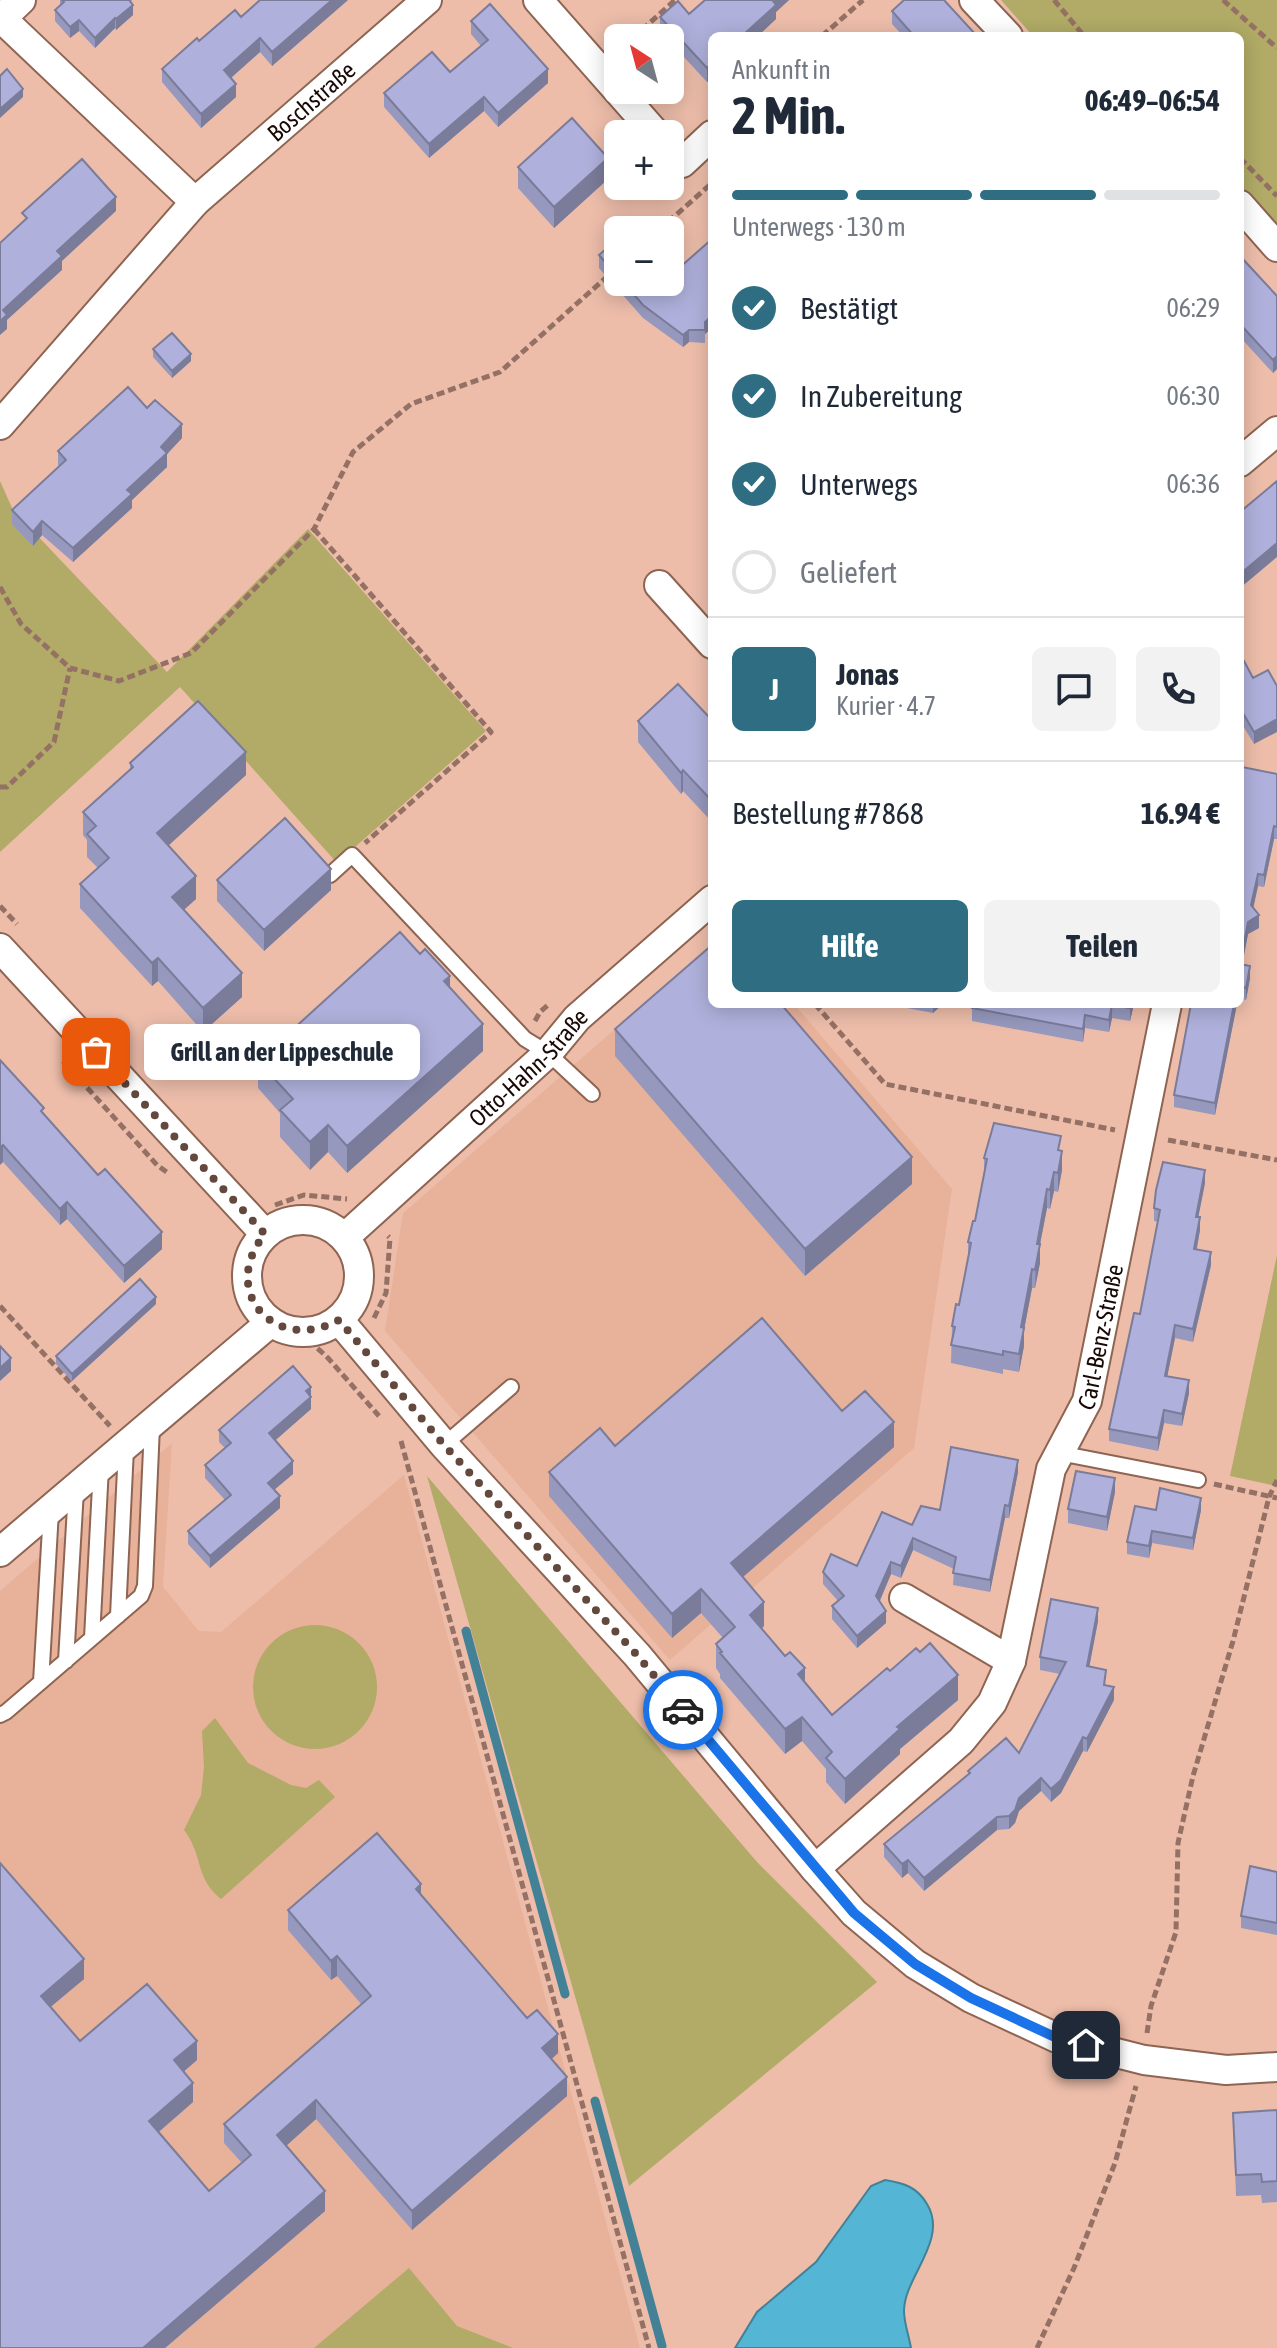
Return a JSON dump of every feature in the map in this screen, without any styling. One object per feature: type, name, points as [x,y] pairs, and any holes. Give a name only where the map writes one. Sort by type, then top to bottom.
[{"type":"street","name":"Boschstraße","points":[[0,425],[195,202],[427,0]]},
{"type":"street","points":[[538,0],[644,120]]},
{"type":"street","points":[[974,0],[1004,32]]},
{"type":"street","points":[[8,12],[195,202]]},
{"type":"street","points":[[684,161],[708,139]]},
{"type":"street","points":[[1244,210],[1277,247]]},
{"type":"street","points":[[1244,459],[1277,431]]},
{"type":"street","points":[[659,585],[708,640]]},
{"type":"street","name":"Otto-Hahn-Straße","points":[[345,1237],[548,1053],[577,1018],[708,903]]},
{"type":"street","points":[[0,948],[265,1234]]},
{"type":"street","name":"Carl-Benz-Straße","points":[[815,1869],[961,1741],[992,1703],[1011,1661],[1051,1469],[1087,1401],[1166,1008]]},
{"type":"street","points":[[297,1219],[315,1220],[331,1226],[345,1237],[355,1252],[360,1269],[359,1286],[347,1329],[300,1332],[285,1329],[271,1322],[259,1310],[251,1296],[247,1279],[248,1263],[254,1247],[265,1234],[280,1224],[297,1219]]},
{"type":"street","points":[[0,1552],[271,1322]]},
{"type":"street","points":[[347,1329],[444,1445],[637,1655],[854,1913],[915,1964],[971,1998],[1057,2038],[1144,2060],[1226,2070],[1277,2067]]},
{"type":"street","points":[[904,1598],[1011,1661]]},
{"type":"lane","points":[[330,875],[352,855],[525,1039],[548,1053],[592,1094]]},
{"type":"lane","points":[[444,1445],[511,1387]]},
{"type":"lane","points":[[0,1715],[135,1603],[145,1586],[152,1422]]},
{"type":"lane","points":[[118,1616],[126,1444]]},
{"type":"lane","points":[[1059,1453],[1198,1480]]},
{"type":"lane","points":[[92,1638],[101,1466]]},
{"type":"lane","points":[[66,1661],[76,1487]]},
{"type":"lane","points":[[41,1682],[52,1508]]},
{"type":"path","points":[[648,24],[675,0]]},
{"type":"path","points":[[827,32],[863,0]]},
{"type":"path","points":[[1054,0],[1081,32]]},
{"type":"path","points":[[1223,0],[1277,48]]},
{"type":"path","points":[[1244,162],[1277,196]]},
{"type":"path","points":[[675,216],[708,187]]},
{"type":"path","points":[[0,587],[21,624],[70,668],[119,681],[191,653],[314,529],[353,452],[411,404],[500,372],[604,279]]},
{"type":"path","points":[[314,529],[491,732],[352,855]]},
{"type":"path","points":[[0,787],[7,787],[54,742],[70,668]]},
{"type":"path","points":[[0,906],[21,929]]},
{"type":"path","points":[[818,1008],[885,1084],[1277,1160]]},
{"type":"path","points":[[274,1205],[304,1195],[357,1200],[368,1217],[390,1238],[386,1293],[372,1321],[347,1329],[328,1358]]},
{"type":"path","points":[[0,1306],[126,1444]]},
{"type":"path","points":[[300,1332],[328,1358],[381,1418]]},
{"type":"path","points":[[392,1430],[402,1442],[649,2348]]},
{"type":"path","points":[[1198,1480],[1277,1498]]},
{"type":"path","points":[[1037,2348],[1074,2268],[1115,2163],[1144,2060],[1151,2006],[1176,1932],[1178,1843],[1193,1776],[1233,1641],[1269,1497],[1277,1480]]},
{"type":"shaded area","points":[[1001,0],[1277,0],[1277,227],[1244,191],[1244,32],[1029,32]]},
{"type":"shaded area","points":[[0,481],[13,510],[167,672],[308,529],[486,731],[337,863],[180,687],[0,852]]},
{"type":"shaded area","points":[[708,948],[708,1008],[797,1008],[952,1189],[914,1448],[670,1660],[385,1331],[403,1213]]},
{"type":"shaded area","points":[[1277,1255],[1277,1486],[1230,1476]]},
{"type":"shaded area","points":[[172,1443],[163,1587],[199,1631],[221,1632],[404,1475],[640,2348],[0,2348],[0,1591]]},
{"type":"shaded area","points":[[427,1476],[757,1862],[877,1982],[629,2186]]},
{"type":"shaded area","points":[[315,1625],[339,1630],[359,1643],[372,1663],[377,1687],[372,1711],[359,1731],[339,1744],[315,1749],[291,1744],[271,1731],[258,1711],[253,1687],[258,1663],[271,1643],[291,1630]]},
{"type":"shaded area","points":[[215,1718],[248,1763],[291,1785],[306,1788],[319,1780],[335,1797],[221,1899],[207,1883],[184,1830],[201,1795],[204,1767],[202,1731]]},
{"type":"shaded area","points":[[409,2268],[457,2326],[513,2348],[314,2348]]},
{"type":"water","points":[[885,2180],[904,2184],[914,2190],[927,2204],[932,2218],[933,2231],[929,2245],[906,2298],[904,2316],[911,2348],[735,2348],[757,2312],[816,2262],[871,2186]]},
{"type":"building","points":[[62,0],[129,0],[133,5],[95,38],[79,20],[70,27],[55,10],[64,2]]},
{"type":"building","points":[[260,0],[332,0],[272,52],[260,38],[224,70],[236,84],[201,114],[162,69],[235,10],[241,17]]},
{"type":"building","points":[[705,0],[774,0],[776,5],[746,32],[708,32],[707,68],[684,43],[684,24],[666,24],[660,17],[678,1],[689,14]]},
{"type":"building","points":[[904,0],[944,0],[973,32],[910,32],[892,11]]},
{"type":"building","points":[[490,4],[548,69],[498,113],[484,97],[429,144],[384,93],[432,52],[450,72],[488,40],[471,21]]},
{"type":"building","points":[[7,69],[23,89],[0,109],[0,76]]},
{"type":"building","points":[[572,118],[604,154],[604,162],[554,207],[518,167]]},
{"type":"building","points":[[82,159],[116,197],[57,251],[62,256],[3,310],[7,315],[0,321],[0,243],[27,218],[22,213]]},
{"type":"building","points":[[708,243],[708,319],[705,330],[689,330],[683,335],[635,296],[684,296],[684,264]]},
{"type":"building","points":[[1244,260],[1277,296],[1277,356],[1273,360],[1244,328]]},
{"type":"building","points":[[172,333],[191,354],[172,371],[153,349]]},
{"type":"building","points":[[128,387],[147,408],[155,400],[182,424],[161,447],[167,453],[127,490],[132,494],[73,548],[42,521],[33,532],[12,510],[66,460],[58,451]]},
{"type":"building","points":[[1277,481],[1277,543],[1244,571],[1244,509]]},
{"type":"building","points":[[1244,661],[1253,678],[1268,670],[1277,686],[1277,719],[1254,732],[1244,715]]},
{"type":"building","points":[[678,684],[708,716],[708,797],[683,770],[681,773],[638,721]]},
{"type":"building","points":[[198,701],[246,752],[157,833],[196,876],[172,897],[242,973],[203,1008],[158,958],[152,963],[80,884],[109,858],[87,834],[96,826],[83,812],[133,767],[130,763]]},
{"type":"building","points":[[1244,767],[1277,774],[1277,827],[1274,826],[1264,875],[1258,874],[1251,905],[1259,915],[1248,922],[1244,943]]},
{"type":"building","points":[[285,818],[331,869],[264,930],[217,880]]},
{"type":"building","points":[[400,932],[420,954],[425,949],[450,976],[444,981],[483,1024],[347,1146],[328,1125],[310,1142],[280,1110],[293,1099],[258,1061]]},
{"type":"building","points":[[708,948],[708,1008],[784,1008],[912,1157],[805,1249],[615,1029]]},
{"type":"building","points":[[1244,965],[1250,966],[1244,987]]},
{"type":"building","points":[[972,1008],[1111,1008],[1109,1020],[1085,1015],[1083,1029]]},
{"type":"building","points":[[1190,1008],[1233,1008],[1215,1103],[1174,1095]]},
{"type":"building","points":[[0,1060],[98,1175],[105,1169],[162,1232],[124,1266],[67,1202],[60,1209],[3,1145],[0,1148]]},
{"type":"building","points":[[994,1123],[1061,1136],[1058,1173],[1054,1172],[1050,1190],[1047,1189],[1037,1244],[1040,1244],[1021,1327],[1024,1328],[1019,1354],[1003,1351],[1003,1355],[951,1345],[956,1304],[959,1305],[971,1243],[968,1242],[987,1159],[984,1158]]},
{"type":"building","points":[[1163,1162],[1205,1170],[1196,1217],[1200,1217],[1194,1249],[1211,1252],[1193,1329],[1175,1325],[1165,1376],[1189,1380],[1182,1414],[1164,1410],[1158,1438],[1109,1429],[1134,1313],[1140,1314],[1160,1210],[1154,1208]]},
{"type":"building","points":[[140,1279],[156,1297],[72,1374],[56,1356]]},
{"type":"building","points":[[762,1318],[842,1411],[865,1391],[894,1422],[731,1563],[764,1602],[750,1615],[785,1656],[790,1652],[805,1668],[798,1674],[832,1715],[887,1668],[890,1671],[916,1648],[920,1652],[930,1643],[958,1675],[897,1727],[900,1729],[845,1779],[826,1758],[832,1752],[802,1717],[785,1729],[720,1653],[716,1644],[735,1627],[701,1589],[672,1614],[549,1472],[600,1428],[615,1446]]},
{"type":"building","points":[[0,1346],[11,1358],[0,1368]]},
{"type":"building","points":[[293,1366],[311,1387],[306,1391],[311,1397],[269,1433],[293,1461],[268,1483],[280,1496],[210,1556],[188,1531],[231,1495],[205,1465],[231,1443],[219,1430]]},
{"type":"building","points":[[951,1447],[1018,1460],[1009,1506],[1005,1505],[990,1580],[953,1573],[956,1557],[913,1538],[901,1566],[891,1562],[876,1596],[886,1611],[857,1636],[832,1606],[844,1596],[823,1572],[831,1554],[857,1566],[882,1512],[912,1525],[921,1506],[940,1510]]},
{"type":"building","points":[[1076,1471],[1115,1478],[1107,1517],[1068,1509]]},
{"type":"building","points":[[1160,1488],[1201,1498],[1193,1538],[1152,1531],[1149,1546],[1127,1542],[1135,1506],[1156,1510]]},
{"type":"building","points":[[1051,1599],[1098,1608],[1087,1666],[1106,1670],[1104,1685],[1114,1687],[1061,1780],[1051,1789],[1041,1778],[1019,1798],[1009,1816],[997,1817],[924,1878],[908,1860],[902,1864],[884,1844],[970,1773],[968,1771],[1006,1738],[1019,1753],[1066,1662],[1040,1657]]},
{"type":"building","points":[[377,1833],[421,1884],[416,1889],[527,2018],[537,2010],[558,2034],[542,2048],[567,2077],[412,2211],[316,2100],[277,2135],[325,2191],[143,2348],[0,2348],[0,1863],[84,1959],[41,1996],[80,2041],[147,1984],[197,2041],[174,2060],[193,2083],[149,2121],[209,2191],[251,2155],[224,2124],[371,1996],[337,1956],[331,1961],[288,1910]]},
{"type":"building","points":[[1250,1866],[1277,1872],[1277,1923],[1241,1916]]},
{"type":"building","points":[[1277,2110],[1277,2181],[1262,2182],[1261,2174],[1236,2175],[1233,2113]]},
{"type":"waterway","points":[[466,1631],[565,1994]]},
{"type":"waterway","points":[[595,2101],[662,2346]]},
{"type":"way so far","points":[[96,1052],[265,1234],[254,1247],[248,1263],[247,1279],[251,1296],[259,1310],[271,1322],[300,1332],[316,1331],[339,1320],[444,1445],[637,1655],[683,1710]]},
{"type":"place","name":"Grill an der Lippeschule","points":[[96,1052]]},
{"type":"route","points":[[683,1710],[854,1913],[915,1964],[971,1998],[1057,2038],[1086,2045]]}]
